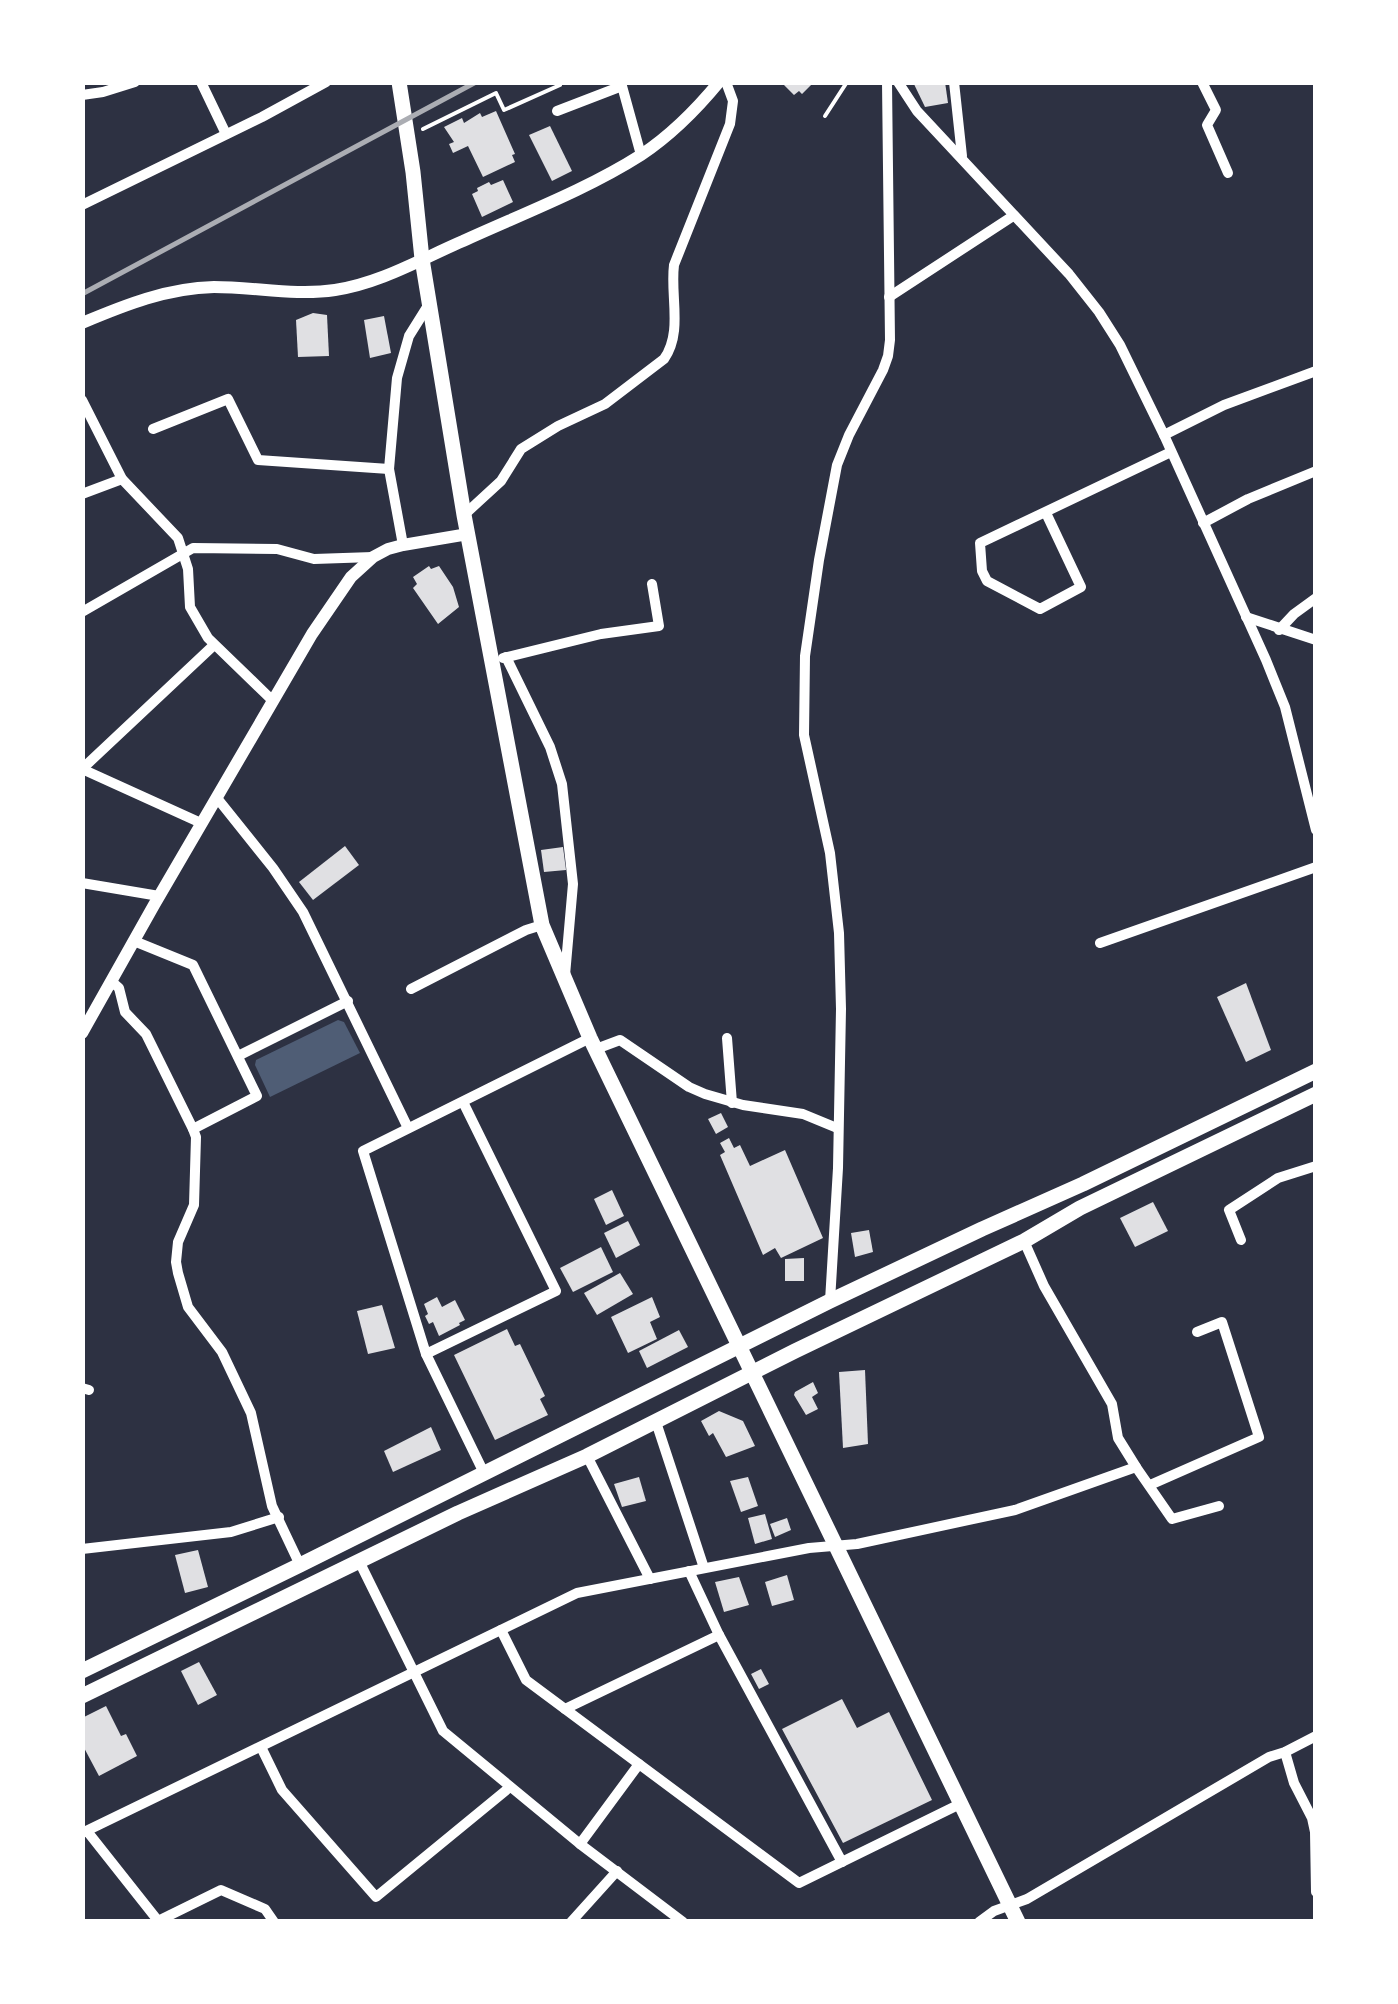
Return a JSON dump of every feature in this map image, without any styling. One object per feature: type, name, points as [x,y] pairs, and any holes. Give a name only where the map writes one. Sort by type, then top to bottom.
[{"type":"main road","points":[[400,82],[422,259],[464,516],[499,659],[542,925],[593,1044],[1018,1922]]},
{"type":"main road","points":[[82,1671],[830,1301],[1101,1176],[1316,1070]]},
{"type":"main road","points":[[82,1696],[458,1513],[549,1475],[1316,1094]]},
{"type":"street","points":[[82,94],[135,82]]},
{"type":"street","points":[[201,82],[226,134]]},
{"type":"street","points":[[82,205],[326,82]]},
{"type":"street","points":[[82,323],[149,297],[181,290],[212,287],[306,293],[370,282],[554,199],[641,154],[696,110],[722,82],[734,101],[730,124],[674,265],[671,349],[664,359],[605,404],[521,449],[501,481],[464,516]]},
{"type":"street","points":[[830,1301],[838,1168],[839,933],[830,852],[804,735],[805,656],[837,465],[888,356],[887,82]]},
{"type":"street","points":[[898,82],[917,111],[1069,274],[1132,368],[1285,707],[1316,830]]},
{"type":"street","points":[[954,82],[963,159]]},
{"type":"street","points":[[1202,82],[1216,110],[1207,125],[1228,174]]},
{"type":"street","points":[[558,111],[622,86],[641,154]]},
{"type":"street","points":[[889,297],[1013,216]]},
{"type":"street","points":[[403,544],[388,468],[397,378],[409,336],[430,304]]},
{"type":"street","points":[[1164,435],[1224,405],[1316,371]]},
{"type":"street","points":[[153,429],[228,398],[258,460],[388,468]]},
{"type":"street","points":[[82,400],[122,478],[178,538],[188,569],[190,606],[214,645],[274,701]]},
{"type":"street","points":[[1046,514],[1081,588],[1040,609],[987,580],[982,571],[980,543],[1171,452]]},
{"type":"street","points":[[1203,523],[1316,470]]},
{"type":"street","points":[[82,494],[122,478]]},
{"type":"street","points":[[82,1034],[312,634],[352,577],[374,557],[403,544],[468,534]]},
{"type":"street","points":[[82,612],[193,548],[277,549],[314,559],[374,557]]},
{"type":"street","points":[[565,981],[573,884],[562,784],[550,747],[499,659],[601,634],[660,626],[652,584]]},
{"type":"street","points":[[1279,630],[1316,598]]},
{"type":"street","points":[[1246,618],[1316,640]]},
{"type":"street","points":[[202,823],[82,769],[214,645]]},
{"type":"street","points":[[217,798],[304,912],[408,1128]]},
{"type":"street","points":[[1100,943],[1316,867]]},
{"type":"street","points":[[82,883],[159,896]]},
{"type":"street","points":[[411,989],[542,925]]},
{"type":"street","points":[[134,940],[194,965],[257,1096],[194,1129]]},
{"type":"street","points":[[111,981],[119,988],[125,1012],[146,1034],[194,1129],[194,1205],[178,1242],[178,1274],[188,1307],[222,1352],[251,1413],[272,1506],[300,1566]]},
{"type":"street","points":[[238,1056],[348,1001]]},
{"type":"street","points":[[727,1038],[732,1103]]},
{"type":"street","points":[[484,1473],[426,1354],[364,1151],[593,1044],[620,1040],[705,1094],[732,1103],[803,1114],[838,1128]]},
{"type":"street","points":[[426,1354],[556,1291],[464,1102]]},
{"type":"street","points":[[1241,1240],[1228,1210],[1278,1178],[1316,1166]]},
{"type":"street","points":[[1024,1241],[1044,1286],[1112,1404],[1118,1438],[1172,1519],[1219,1506]]},
{"type":"street","points":[[1150,1486],[1259,1437],[1222,1322],[1198,1332]]},
{"type":"street","points":[[656,1422],[704,1568]]},
{"type":"street","points":[[587,1456],[650,1578]]},
{"type":"street","points":[[274,1922],[264,1909],[221,1890],[158,1921],[85,1832],[577,1593],[809,1548],[858,1544],[1015,1510],[1136,1467]]},
{"type":"street","points":[[82,1549],[231,1532],[279,1517]]},
{"type":"street","points":[[359,1561],[443,1732],[680,1921]]},
{"type":"street","points":[[689,1571],[842,1862]]},
{"type":"street","points":[[501,1630],[526,1680],[799,1883],[960,1804]]},
{"type":"street","points":[[565,1709],[720,1635]]},
{"type":"street","points":[[979,1922],[1027,1900],[1269,1758],[1316,1736]]},
{"type":"street","points":[[261,1747],[282,1790],[376,1897],[510,1787]]},
{"type":"street","points":[[1285,1752],[1294,1783],[1312,1818],[1316,1892]]},
{"type":"street","points":[[580,1844],[639,1764]]},
{"type":"street","points":[[571,1922],[616,1871]]},
{"type":"path","points":[[825,116],[847,82]]},
{"type":"path","points":[[418,131],[496,93],[504,110],[560,85]]},
{"type":"water","points":[[338,1020],[344,1022],[360,1053],[270,1097],[256,1060]]},
{"type":"building","points":[[814,82],[802,94],[799,91],[794,95],[784,85]]},
{"type":"building","points":[[913,82],[945,82],[948,103],[925,107]]},
{"type":"building","points":[[496,111],[515,162],[483,177],[468,146],[453,153],[449,144],[454,142],[444,127],[462,118],[464,123],[480,113],[482,117]]},
{"type":"building","points":[[550,126],[572,171],[552,181],[529,135]]},
{"type":"building","points":[[503,180],[513,202],[482,217],[472,194],[489,182],[491,185]]},
{"type":"building","points":[[313,313],[327,315],[329,356],[298,357],[296,320]]},
{"type":"building","points":[[384,316],[391,353],[370,358],[364,320]]},
{"type":"building","points":[[429,566],[439,566],[453,587],[459,607],[438,624],[413,588],[417,584],[413,577]]},
{"type":"building","points":[[345,846],[359,865],[313,900],[299,882]]},
{"type":"building","points":[[563,847],[566,870],[544,872],[541,850]]},
{"type":"building","points":[[1246,983],[1271,1050],[1246,1062],[1217,997]]},
{"type":"building","points":[[721,1113],[728,1127],[716,1134],[708,1119]]},
{"type":"building","points":[[729,1138],[734,1148],[740,1145],[750,1166],[785,1150],[823,1238],[781,1258],[775,1248],[763,1255],[720,1155],[725,1152],[720,1143]]},
{"type":"building","points":[[612,1190],[624,1216],[606,1225],[594,1199]]},
{"type":"building","points":[[1153,1202],[1168,1231],[1135,1247],[1120,1218]]},
{"type":"building","points":[[628,1221],[640,1245],[616,1258],[604,1233]]},
{"type":"building","points":[[869,1230],[873,1252],[855,1257],[851,1233]]},
{"type":"building","points":[[601,1247],[613,1272],[573,1292],[560,1268]]},
{"type":"building","points":[[804,1258],[804,1281],[785,1281],[785,1259]]},
{"type":"building","points":[[620,1273],[633,1294],[597,1315],[584,1293]]},
{"type":"building","points":[[437,1297],[442,1307],[455,1300],[465,1320],[439,1336],[433,1322],[429,1324],[425,1316],[428,1314],[424,1304]]},
{"type":"building","points":[[652,1297],[660,1317],[650,1322],[657,1339],[628,1353],[611,1317]]},
{"type":"building","points":[[382,1305],[395,1348],[368,1354],[357,1311]]},
{"type":"building","points":[[507,1329],[515,1346],[520,1344],[545,1396],[540,1399],[548,1415],[495,1440],[454,1355]]},
{"type":"building","points":[[679,1330],[688,1347],[647,1368],[639,1351]]},
{"type":"building","points":[[865,1370],[868,1444],[843,1448],[839,1372]]},
{"type":"building","points":[[813,1382],[818,1393],[812,1397],[818,1409],[806,1415],[794,1395]]},
{"type":"building","points":[[719,1411],[743,1421],[755,1446],[726,1457],[713,1433],[709,1436],[701,1421]]},
{"type":"building","points":[[431,1427],[441,1450],[393,1472],[384,1451]]},
{"type":"building","points":[[639,1477],[646,1501],[622,1507],[614,1484]]},
{"type":"building","points":[[748,1477],[758,1506],[741,1512],[730,1481]]},
{"type":"building","points":[[765,1514],[772,1539],[755,1544],[748,1518]]},
{"type":"building","points":[[787,1518],[791,1530],[775,1537],[770,1524]]},
{"type":"building","points":[[198,1550],[208,1587],[185,1593],[175,1555]]},
{"type":"building","points":[[787,1575],[794,1600],[772,1606],[765,1582]]},
{"type":"building","points":[[739,1577],[749,1605],[724,1612],[715,1582]]},
{"type":"building","points":[[199,1662],[217,1695],[198,1705],[181,1671]]},
{"type":"building","points":[[761,1669],[769,1684],[759,1689],[751,1674]]},
{"type":"building","points":[[842,1699],[857,1728],[889,1712],[932,1800],[843,1843],[782,1729]]},
{"type":"building","points":[[106,1706],[121,1736],[126,1734],[137,1756],[99,1776],[82,1744],[82,1718]]},
{"type":"railway","points":[[82,294],[476,82]]}]
